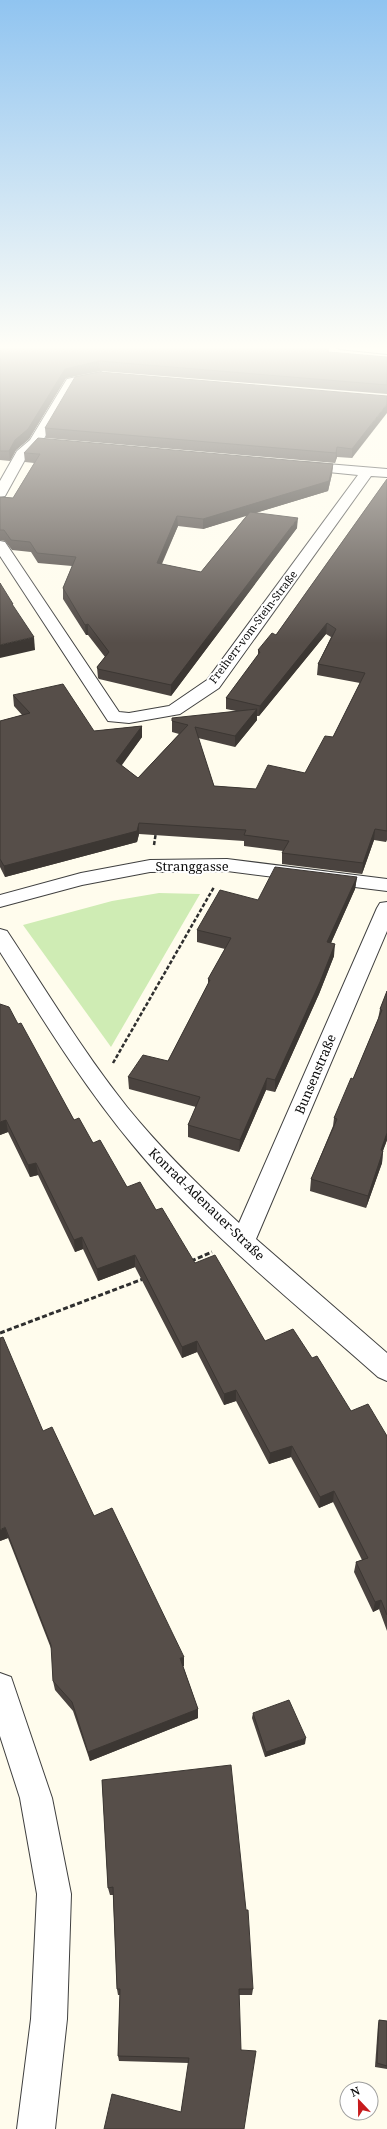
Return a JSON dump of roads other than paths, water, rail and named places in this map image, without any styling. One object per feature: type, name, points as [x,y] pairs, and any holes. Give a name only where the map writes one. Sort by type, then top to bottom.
[{"type":"street","points":[[0,493],[22,454],[32,444]]},
{"type":"street","points":[[288,464],[387,473]]},
{"type":"street","name":"Freiherr-vom-Stein-Straße","points":[[0,545],[114,717],[129,718],[174,710],[213,684],[367,472]]},
{"type":"street","name":"Stranggasse","points":[[0,902],[81,879],[150,866],[227,865],[387,885]]},
{"type":"street","name":"Bunsenstraße","points":[[243,1241],[387,908]]},
{"type":"street","name":"Konrad-Adenauer-Straße","points":[[0,936],[100,1086],[164,1164],[243,1241],[387,1369]]},
{"type":"street","points":[[0,1688],[36,1798],[54,1894],[49,2019],[36,2129]]}]
